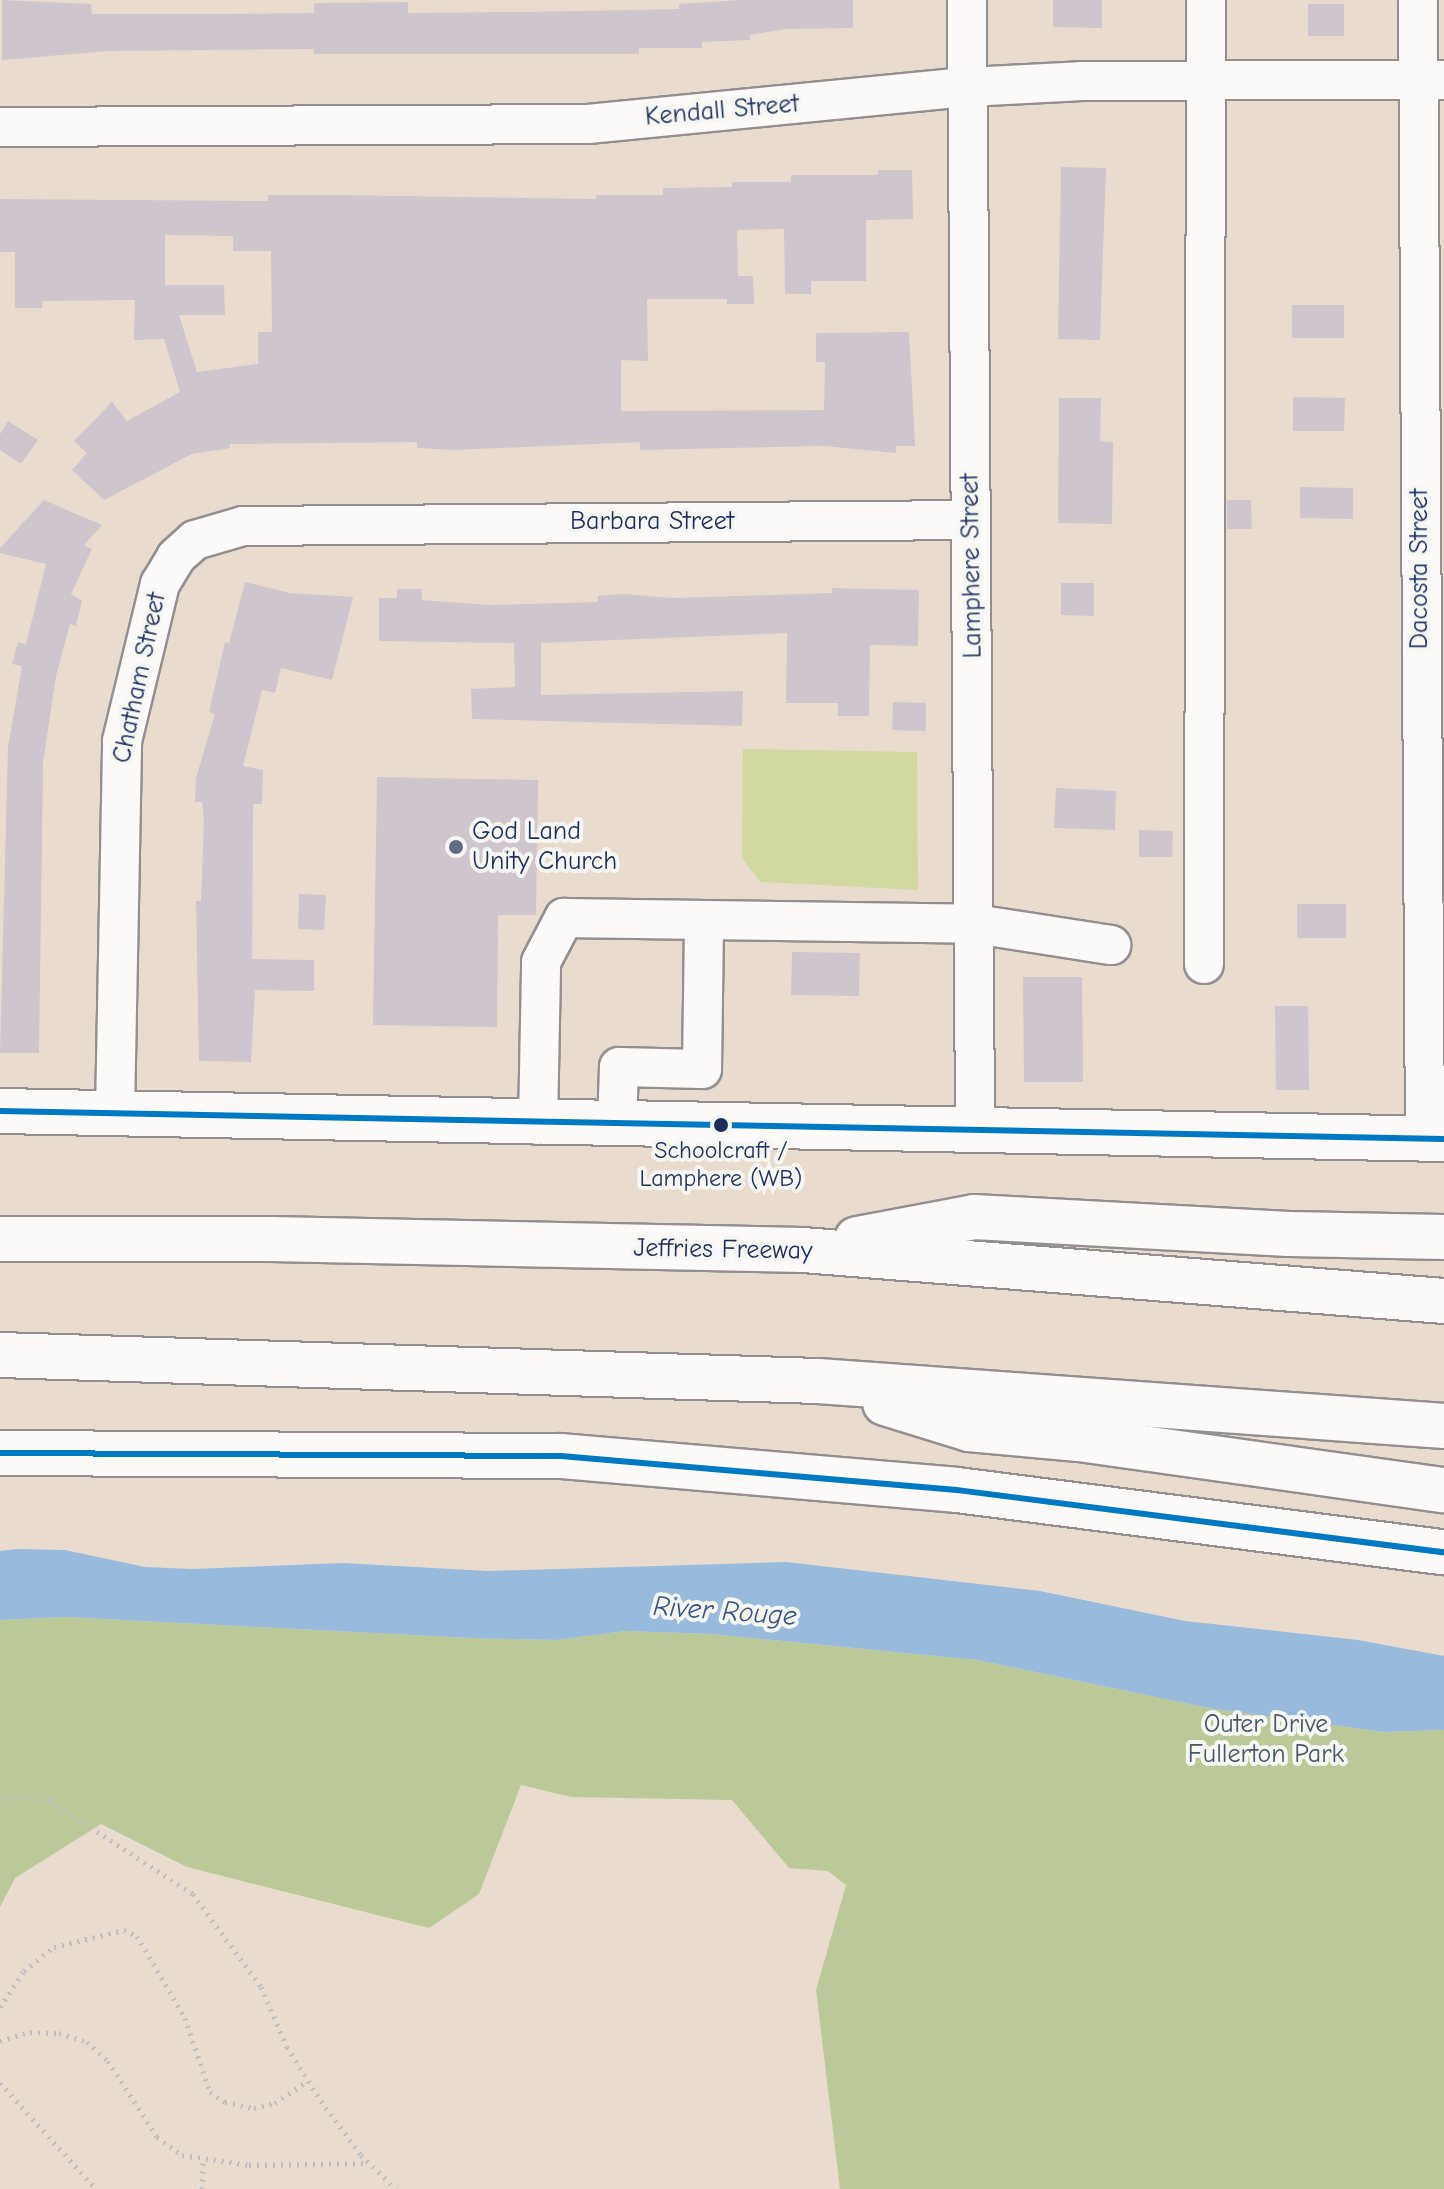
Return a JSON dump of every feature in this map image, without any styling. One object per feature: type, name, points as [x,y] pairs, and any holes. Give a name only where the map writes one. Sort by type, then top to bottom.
[{"type":"main road","points":[[0,1111],[538,1125],[1434,1139]]},
{"type":"main road","points":[[803,1250],[974,1217],[1289,1234],[1444,1237]]},
{"type":"main road","name":"Jeffries Freeway","points":[[0,1239],[271,1239],[803,1250],[1444,1301]]},
{"type":"main road","points":[[0,1355],[818,1381],[1444,1426]]},
{"type":"main road","points":[[818,1381],[969,1429],[1079,1439],[1444,1490]]},
{"type":"main road","points":[[0,1453],[561,1456],[957,1490],[1444,1552]]},
{"type":"street","name":"Lamphere Street","points":[[967,0],[975,1131]]},
{"type":"street","points":[[1204,964],[1206,0]]},
{"type":"street","name":"Dacosta Street","points":[[1418,0],[1431,80],[1434,1139]]},
{"type":"street","name":"Kendall Street","points":[[0,127],[588,124],[968,87],[1206,81],[1431,80]]},
{"type":"street","name":"Barbara Street","points":[[333,525],[970,520]]},
{"type":"street","name":"Chatham Street","points":[[115,1113],[122,741],[160,584],[176,557],[218,529],[333,525]]},
{"type":"street","points":[[538,1125],[541,962],[564,918],[975,924],[1111,945]]},
{"type":"street","points":[[617,1125],[619,1067],[702,1069],[704,920]]},
{"type":"path","points":[[0,1799],[32,1795],[50,1801],[193,1894],[261,1987],[308,2081],[369,2163],[396,2189]]},
{"type":"path","points":[[0,2007],[24,1971],[54,1947],[124,1930],[137,1936],[185,2018],[210,2092],[225,2102],[254,2108],[275,2103],[308,2081]]},
{"type":"path","points":[[0,2041],[30,2032],[59,2033],[87,2042],[108,2061],[157,2137],[182,2155],[249,2165],[369,2163]]},
{"type":"path","points":[[0,2083],[96,2189]]},
{"type":"path","points":[[202,2189],[203,2159]]},
{"type":"green space","points":[[743,749],[917,752],[918,890],[760,882],[742,858]]},
{"type":"green space","name":"Outer Drive Fullerton Park","points":[[66,1617],[470,1638],[556,1640],[626,1631],[710,1634],[977,1660],[1214,1709],[1383,1732],[1444,1730],[1444,2189],[840,2189],[816,1990],[846,1885],[828,1871],[789,1868],[732,1800],[571,1797],[521,1785],[479,1894],[429,1928],[187,1867],[101,1824],[15,1878],[0,1907],[0,1620]]},
{"type":"water","name":"River Rouge","points":[[65,1550],[145,1567],[192,1569],[343,1563],[488,1571],[786,1562],[1040,1591],[1185,1621],[1358,1640],[1444,1656],[1444,1730],[1383,1732],[1214,1709],[977,1660],[710,1634],[626,1631],[556,1640],[66,1617],[0,1620],[0,1551]]},
{"type":"building","points":[[2,0],[91,4],[92,14],[236,14],[314,13],[314,3],[408,2],[408,13],[679,9],[679,4],[741,0],[853,0],[853,28],[786,29],[750,35],[750,40],[702,42],[702,48],[639,48],[639,54],[314,54],[314,49],[109,51],[2,60]]},
{"type":"building","points":[[1053,0],[1102,0],[1102,28],[1053,27]]},
{"type":"building","points":[[1308,4],[1344,4],[1344,36],[1308,36]]},
{"type":"building","points":[[1061,167],[1106,168],[1100,340],[1058,339]]},
{"type":"building","points":[[878,170],[912,170],[913,219],[866,220],[866,281],[811,281],[811,294],[785,294],[784,229],[737,230],[738,276],[753,276],[754,304],[727,304],[727,299],[647,299],[648,361],[621,360],[621,411],[824,410],[825,362],[816,362],[816,333],[909,332],[915,446],[896,446],[896,453],[824,446],[640,450],[640,442],[453,450],[417,448],[417,442],[230,444],[230,448],[192,454],[104,500],[72,470],[87,453],[74,441],[112,402],[127,421],[180,392],[164,339],[134,340],[135,300],[42,301],[42,308],[15,308],[15,252],[0,252],[0,199],[268,201],[268,195],[337,195],[596,199],[596,195],[663,195],[663,188],[732,187],[732,182],[791,182],[791,175],[878,175]],"holes":[[[165,235],[233,236],[233,251],[271,251],[272,332],[258,332],[258,364],[197,372],[179,315],[225,315],[224,285],[165,285]]]},
{"type":"building","points":[[1292,305],[1344,305],[1344,338],[1292,338]]},
{"type":"building","points":[[1293,397],[1345,398],[1344,431],[1293,431]]},
{"type":"building","points":[[1059,398],[1101,398],[1100,441],[1113,442],[1112,524],[1058,523]]},
{"type":"building","points":[[8,421],[38,440],[21,464],[0,450],[0,434]]},
{"type":"building","points":[[1300,487],[1353,488],[1353,519],[1300,518]]},
{"type":"building","points":[[44,500],[102,525],[84,545],[92,549],[71,594],[82,601],[76,626],[70,624],[56,676],[43,763],[39,1053],[0,1053],[8,747],[22,666],[12,664],[18,642],[26,644],[46,564],[0,553],[0,548]]},
{"type":"building","points":[[1227,500],[1251,500],[1252,529],[1227,529]]},
{"type":"building","points":[[245,582],[290,593],[353,597],[332,680],[281,668],[275,693],[262,690],[243,766],[263,770],[262,804],[253,804],[252,959],[314,960],[314,991],[255,990],[251,1062],[199,1061],[196,901],[201,901],[204,821],[202,802],[195,802],[196,778],[215,714],[209,712],[225,642],[229,643]]},
{"type":"building","points":[[1061,583],[1094,583],[1094,616],[1061,615]]},
{"type":"building","points":[[832,588],[919,590],[918,646],[870,645],[869,716],[838,716],[838,703],[786,703],[787,633],[541,643],[541,695],[743,691],[742,726],[472,719],[471,689],[515,687],[514,643],[379,641],[379,598],[397,598],[397,589],[421,589],[422,600],[487,605],[598,602],[598,596],[623,594],[672,598],[832,593]]},
{"type":"building","points":[[893,702],[926,703],[926,731],[892,730]]},
{"type":"building","name":"God Land Unity Church","points":[[377,777],[538,780],[536,915],[498,915],[497,1027],[373,1025]]},
{"type":"building","points":[[1056,788],[1116,791],[1115,830],[1054,828]]},
{"type":"building","points":[[1139,830],[1173,831],[1172,857],[1139,857]]},
{"type":"building","points":[[299,894],[326,895],[324,930],[298,929]]},
{"type":"building","points":[[1297,904],[1346,904],[1346,938],[1297,938]]},
{"type":"building","points":[[792,952],[860,953],[859,996],[791,995]]},
{"type":"building","points":[[1023,977],[1082,977],[1083,1082],[1024,1082]]},
{"type":"building","points":[[1275,1006],[1308,1006],[1309,1090],[1276,1090]]},
{"type":"transit line","points":[[0,1111],[1444,1139]]},
{"type":"transit line","points":[[0,1453],[561,1456],[957,1490],[1444,1552]]},
{"type":"place","name":"God Land Unity Church","points":[[456,847]]},
{"type":"place","name":"Schoolcraft / Lamphere (WB)","points":[[721,1125]]}]
